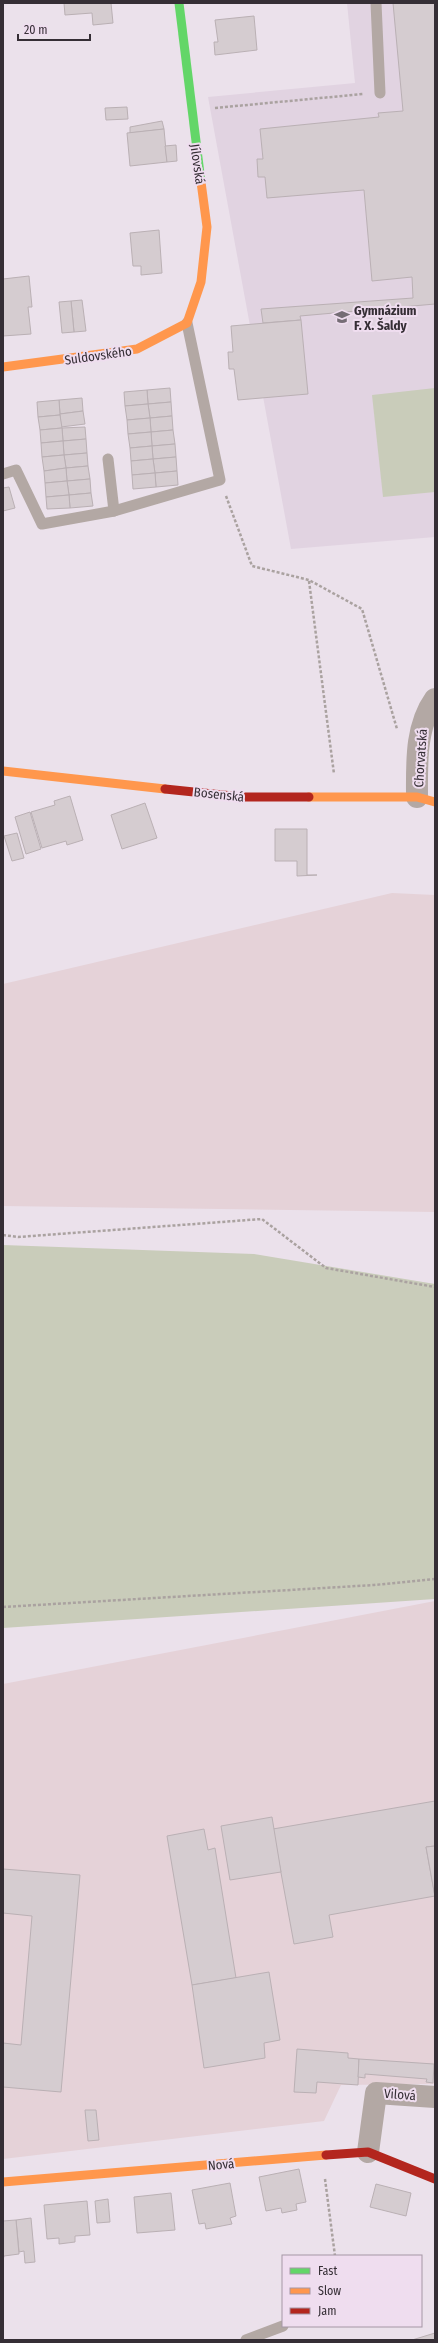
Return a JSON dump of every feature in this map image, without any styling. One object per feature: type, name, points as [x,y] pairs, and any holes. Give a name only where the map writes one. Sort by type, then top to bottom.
[{"type":"street","name":"Jílovská","points":[[179,3],[207,227],[201,282],[187,323]]},
{"type":"street","name":"Suldovského","points":[[3,367],[137,349],[187,323]]},
{"type":"street","name":"Chorvatská","points":[[426,799],[417,762],[422,722],[435,699]]},
{"type":"street","name":"Bosenská","points":[[3,771],[242,797],[426,799]]},
{"type":"street","name":"Vilová","points":[[368,2152],[376,2093],[435,2097]]},
{"type":"street","name":"Nová","points":[[3,2182],[368,2152],[435,2179]]},
{"type":"lane","points":[[376,3],[380,93]]},
{"type":"lane","points":[[3,474],[16,470],[42,524],[114,511],[220,480],[187,323]]},
{"type":"lane","points":[[108,459],[114,511]]},
{"type":"lane","points":[[246,2340],[282,2326]]},
{"type":"path","points":[[192,110],[380,93]]},
{"type":"path","points":[[220,480],[252,566],[309,580],[362,609],[399,737]]},
{"type":"path","points":[[309,580],[337,797]]},
{"type":"path","points":[[3,1235],[18,1237],[262,1219],[326,1268],[435,1288]]},
{"type":"path","points":[[3,1607],[374,1585],[435,1579]]},
{"type":"path","points":[[321,2155],[336,2255]]},
{"type":"shaded area","name":"Gymnázium F. X. Šaldy","points":[[347,3],[435,3],[435,537],[291,549],[208,97],[355,83]]},
{"type":"shaded area","points":[[392,893],[435,895],[435,1212],[3,1206],[3,984]]},
{"type":"shaded area","points":[[435,1601],[435,2084],[341,2085],[324,2121],[3,2159],[3,1684]]},
{"type":"green space","points":[[435,388],[435,492],[383,497],[372,395]]},
{"type":"green space","points":[[3,1245],[254,1254],[435,1284],[435,1599],[3,1628]]},
{"type":"building","points":[[64,3],[111,3],[113,23],[93,25],[92,13],[65,15]]},
{"type":"building","points":[[393,3],[435,3],[435,304],[300,316],[301,320],[263,323],[261,309],[413,298],[412,277],[372,281],[364,190],[267,198],[265,177],[258,177],[257,159],[263,159],[260,129],[379,117],[378,113],[403,111]]},
{"type":"building","points":[[254,16],[257,50],[215,55],[214,42],[218,42],[215,20]]},
{"type":"building","points":[[127,107],[128,119],[106,120],[105,108]]},
{"type":"building","points":[[162,121],[164,129],[130,133],[130,127]]},
{"type":"building","points":[[164,129],[167,162],[130,166],[127,133]]},
{"type":"building","points":[[176,145],[177,161],[167,162],[165,146]]},
{"type":"building","points":[[159,230],[162,273],[141,275],[141,266],[133,266],[130,233]]},
{"type":"building","points":[[29,276],[32,307],[28,307],[31,334],[3,336],[3,279]]},
{"type":"building","points":[[82,300],[86,331],[74,332],[71,301]]},
{"type":"building","points":[[71,301],[74,332],[62,333],[59,302]]},
{"type":"building","points":[[301,320],[308,394],[238,400],[234,369],[229,369],[228,352],[233,352],[231,326]]},
{"type":"building","points":[[170,388],[171,402],[148,404],[147,390]]},
{"type":"building","points":[[147,390],[148,404],[125,406],[124,392]]},
{"type":"building","points":[[82,398],[83,411],[60,414],[59,400]]},
{"type":"building","points":[[59,400],[60,415],[38,417],[37,402]]},
{"type":"building","points":[[171,402],[172,416],[150,418],[148,404]]},
{"type":"building","points":[[148,404],[150,418],[127,420],[125,406]]},
{"type":"building","points":[[83,411],[85,424],[61,427],[60,414]]},
{"type":"building","points":[[60,415],[62,428],[40,430],[38,417]]},
{"type":"building","points":[[172,416],[173,430],[151,432],[150,418]]},
{"type":"building","points":[[150,418],[151,432],[128,434],[127,420]]},
{"type":"building","points":[[85,427],[86,439],[63,441],[62,428]]},
{"type":"building","points":[[62,428],[63,441],[41,443],[40,430]]},
{"type":"building","points":[[173,430],[175,444],[152,446],[151,432]]},
{"type":"building","points":[[151,432],[152,446],[130,448],[128,434]]},
{"type":"building","points":[[86,439],[87,453],[64,455],[63,441]]},
{"type":"building","points":[[63,441],[64,455],[42,457],[41,443]]},
{"type":"building","points":[[175,444],[176,457],[153,459],[152,446]]},
{"type":"building","points":[[152,446],[153,459],[131,461],[130,448]]},
{"type":"building","points":[[87,453],[88,466],[66,468],[64,455]]},
{"type":"building","points":[[64,455],[66,468],[44,471],[42,457]]},
{"type":"building","points":[[176,457],[177,471],[155,473],[153,459]]},
{"type":"building","points":[[153,459],[155,473],[132,475],[131,461]]},
{"type":"building","points":[[88,466],[90,479],[67,481],[66,468]]},
{"type":"building","points":[[66,468],[67,481],[45,483],[44,471]]},
{"type":"building","points":[[177,471],[178,485],[156,487],[155,473]]},
{"type":"building","points":[[155,473],[156,487],[133,489],[132,475]]},
{"type":"building","points":[[90,479],[91,493],[69,495],[67,481]]},
{"type":"building","points":[[67,481],[69,495],[46,497],[45,483]]},
{"type":"building","points":[[9,487],[15,508],[3,511],[3,488]]},
{"type":"building","points":[[91,493],[93,506],[70,508],[69,495]]},
{"type":"building","points":[[69,495],[70,508],[47,509],[46,497]]},
{"type":"building","points":[[70,796],[83,840],[67,845],[66,841],[42,848],[31,812],[55,805],[54,801]]},
{"type":"building","points":[[145,803],[157,838],[122,849],[111,815]]},
{"type":"building","points":[[30,812],[41,849],[26,854],[15,817]]},
{"type":"building","points":[[275,829],[307,829],[307,875],[317,875],[297,876],[297,861],[275,861]]},
{"type":"building","points":[[17,833],[24,858],[12,861],[4,836]]},
{"type":"building","points":[[435,1801],[435,1846],[426,1847],[435,1896],[329,1915],[333,1937],[294,1944],[273,1829]]},
{"type":"building","points":[[272,1817],[281,1872],[230,1880],[221,1826]]},
{"type":"building","points":[[204,1829],[208,1850],[215,1848],[236,1978],[192,1985],[167,1836]]},
{"type":"building","points":[[435,1846],[435,1897],[426,1847]]},
{"type":"building","points":[[3,1869],[80,1875],[61,2092],[3,2087],[3,2043],[21,2045],[32,1916],[3,1913]]},
{"type":"building","points":[[269,1972],[280,2040],[264,2043],[265,2058],[204,2068],[192,1985]]},
{"type":"building","points":[[297,2049],[348,2053],[348,2058],[359,2059],[358,2085],[317,2082],[316,2093],[294,2092]]},
{"type":"building","points":[[359,2059],[434,2064],[433,2083],[426,2082],[427,2079],[365,2074],[365,2078],[358,2077]]},
{"type":"building","points":[[85,2110],[96,2110],[99,2140],[88,2141]]},
{"type":"building","points":[[299,2169],[306,2202],[296,2204],[297,2210],[282,2213],[281,2208],[266,2211],[259,2177]]},
{"type":"building","points":[[230,2183],[236,2216],[230,2218],[232,2224],[206,2229],[205,2223],[199,2224],[192,2190]]},
{"type":"building","points":[[376,2184],[411,2193],[406,2216],[370,2207]]},
{"type":"building","points":[[171,2193],[175,2230],[137,2233],[134,2197]]},
{"type":"building","points":[[108,2199],[110,2222],[97,2223],[95,2201]]},
{"type":"building","points":[[87,2201],[90,2235],[75,2236],[75,2242],[59,2244],[59,2238],[47,2239],[44,2205]]},
{"type":"building","points":[[31,2218],[35,2262],[25,2263],[24,2251],[19,2252],[16,2220]]},
{"type":"building","points":[[16,2220],[19,2254],[4,2256],[3,2260],[3,2221]]},
{"type":"building","points":[[435,2333],[435,2340],[412,2340]]},
{"type":"traffic: fast","points":[[179,3],[201,182]]},
{"type":"traffic: slow","points":[[3,367],[137,349],[187,323],[201,282],[207,227],[201,182]]},
{"type":"traffic: slow","points":[[3,771],[165,789]]},
{"type":"traffic: slow","points":[[309,797],[417,797],[435,802]]},
{"type":"traffic: slow","points":[[3,2182],[326,2155]]},
{"type":"traffic: jam","points":[[165,789],[242,797],[309,797]]},
{"type":"traffic: jam","points":[[326,2155],[368,2152],[435,2179]]},
{"type":"place","name":"Gymnázium F. X. Šaldy","points":[[342,317]]}]
